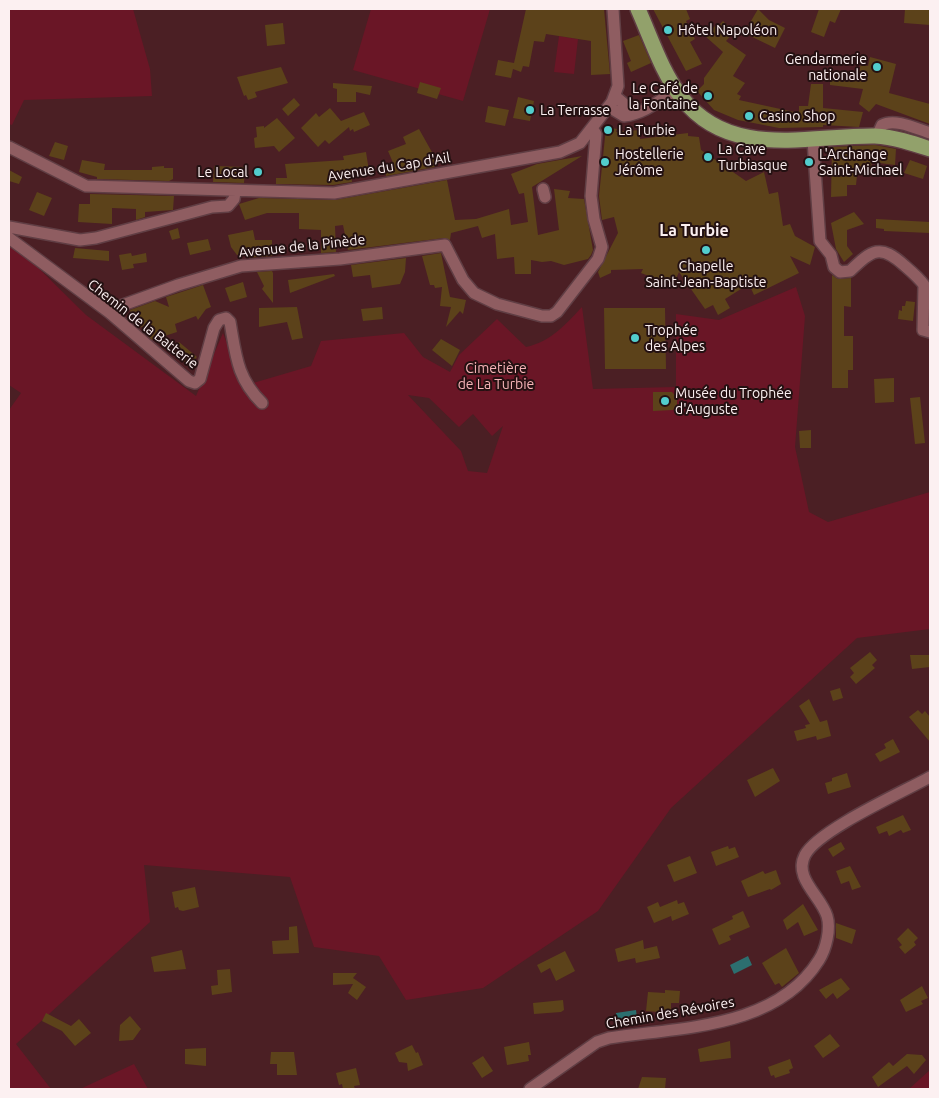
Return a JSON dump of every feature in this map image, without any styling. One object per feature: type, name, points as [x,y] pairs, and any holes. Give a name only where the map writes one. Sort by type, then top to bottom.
[{"type":"main road","points":[[638,9],[676,90],[702,118],[724,129],[763,140],[812,140],[877,136],[907,141],[930,149]]},
{"type":"street","points":[[613,9],[618,86],[616,97],[628,106],[640,111]]},
{"type":"street","points":[[609,107],[624,116],[652,106],[676,90]]},
{"type":"street","name":"Avenue du Cap d'Ail","points":[[9,147],[86,186],[235,192],[334,193],[560,152],[580,143],[616,97]]},
{"type":"street","points":[[877,136],[882,125],[886,122],[893,122],[930,133]]},
{"type":"street","name":"Avenue de la Pinède","points":[[110,313],[120,306],[178,285],[241,266],[340,259],[445,245],[463,280],[474,293],[496,304],[542,316],[550,316],[565,303],[600,253],[601,238],[594,219],[591,196],[596,134],[592,128]]},
{"type":"street","points":[[812,140],[820,241],[830,255],[834,267],[840,272],[850,271],[866,256],[876,251],[884,251],[894,256],[924,285],[926,328]]},
{"type":"street","points":[[9,227],[80,240],[96,238],[212,207],[228,206],[234,199],[235,192]]},
{"type":"street","name":"Chemin de la Batterie","points":[[9,238],[83,295],[110,313],[195,383],[200,379],[214,328],[220,320],[226,318],[230,322],[238,366],[244,383],[262,404]]},
{"type":"street","name":"Chemin des Révoires","points":[[530,1089],[597,1042],[609,1038],[734,1020],[792,990],[807,976],[822,956],[828,928],[828,918],[824,909],[805,879],[804,857],[809,849],[837,828],[930,776]]},
{"type":"green space","points":[[9,9],[133,9],[150,69],[152,96],[24,100],[12,125],[9,124]]},
{"type":"green space","points":[[371,9],[490,9],[463,101],[353,70]]},
{"type":"green space","points":[[559,36],[578,39],[574,74],[554,72]]},
{"type":"green space","name":"Cimetière de La Turbie","points":[[9,239],[86,315],[196,396],[223,333],[243,386],[311,366],[321,341],[404,333],[423,357],[450,372],[459,355],[497,319],[526,347],[535,345],[550,337],[582,307],[593,389],[676,387],[676,314],[719,320],[796,287],[805,316],[795,447],[809,512],[828,522],[930,492],[930,629],[857,638],[671,808],[598,911],[483,988],[406,1000],[379,956],[314,947],[290,877],[144,865],[150,922],[16,1044],[51,1089],[9,1089],[9,410],[21,393],[9,385]],"holes":[[[408,395],[429,398],[459,427],[473,414],[492,436],[503,426],[487,473],[468,471],[461,451]]]},
{"type":"green space","points":[[134,1064],[148,1089],[80,1089]]},
{"type":"green space","points":[[930,1070],[930,1089],[909,1089]]},
{"type":"water","points":[[748,956],[752,965],[734,974],[730,965]]},
{"type":"water","points":[[636,1010],[637,1018],[619,1021],[619,1023],[615,1024],[616,1013]]},
{"type":"building","points":[[526,9],[604,9],[610,74],[591,75],[591,41],[546,34],[544,42],[534,41],[529,67],[523,66],[521,72],[513,69],[511,78],[495,75],[498,60],[514,63]]},
{"type":"building","points":[[653,9],[686,9],[690,19],[686,21],[695,39],[690,42],[702,64],[686,71]]},
{"type":"building","points":[[758,9],[769,20],[785,28],[775,48],[744,33]]},
{"type":"building","points":[[819,9],[841,9],[835,23],[830,21],[824,37],[811,32]]},
{"type":"building","points":[[905,9],[930,9],[930,25],[904,23]]},
{"type":"building","points":[[723,21],[734,32],[726,41],[746,55],[733,76],[745,83],[737,94],[741,96],[739,100],[799,113],[799,106],[808,106],[811,84],[823,84],[823,108],[863,112],[859,127],[823,125],[823,127],[779,128],[738,120],[714,110],[697,91],[704,84],[704,78],[723,52],[705,36]]},
{"type":"building","points":[[283,23],[285,44],[267,46],[265,25]]},
{"type":"building","points":[[639,35],[651,63],[631,72],[627,63],[631,61],[623,41]]},
{"type":"building","points":[[870,57],[896,64],[889,93],[930,104],[930,124],[876,104],[869,112],[859,104],[863,89],[830,85],[830,71],[859,71],[861,64],[868,66]]},
{"type":"building","points":[[281,67],[288,83],[255,92],[257,97],[248,100],[246,95],[244,96],[237,77]]},
{"type":"building","points":[[420,82],[441,88],[437,99],[417,93]]},
{"type":"building","points":[[333,83],[372,86],[370,95],[356,92],[356,102],[337,102],[337,89],[333,88]]},
{"type":"building","points":[[518,97],[534,101],[530,121],[513,118]]},
{"type":"building","points":[[294,98],[300,105],[288,116],[282,109]]},
{"type":"building","points":[[488,106],[509,110],[505,126],[485,122]]},
{"type":"building","points":[[330,108],[341,121],[364,112],[370,125],[354,132],[353,129],[350,131],[349,127],[329,144],[325,140],[318,147],[301,128],[316,113],[319,117]]},
{"type":"building","points":[[277,118],[295,138],[279,152],[274,146],[255,148],[256,127],[264,126],[264,128]]},
{"type":"building","points":[[606,127],[617,129],[616,132],[639,130],[640,139],[688,133],[688,136],[699,137],[701,150],[746,181],[764,172],[769,194],[778,192],[783,226],[790,224],[795,236],[815,247],[810,265],[790,256],[799,273],[754,295],[749,284],[725,299],[730,308],[718,315],[713,305],[705,309],[679,272],[673,285],[641,273],[643,269],[611,270],[611,273],[600,278],[598,272],[618,233],[614,217],[602,220],[599,196]]},
{"type":"building","points":[[419,129],[433,154],[435,167],[386,176],[385,168],[394,165],[388,151],[406,144],[403,137]]},
{"type":"building","points":[[55,142],[68,146],[64,160],[49,156]]},
{"type":"building","points":[[875,145],[896,149],[895,165],[872,162],[871,168],[858,166],[856,185],[847,185],[847,196],[831,197],[832,147]]},
{"type":"building","points":[[366,152],[369,171],[351,174],[352,182],[333,185],[276,184],[276,178],[287,178],[285,164],[344,160],[343,156]]},
{"type":"building","points":[[582,156],[532,187],[538,235],[559,230],[554,189],[570,191],[568,198],[584,199],[593,250],[591,255],[588,259],[564,265],[551,261],[531,260],[531,274],[515,274],[514,257],[497,259],[495,234],[482,238],[478,226],[451,233],[450,240],[444,238],[348,250],[343,225],[335,226],[336,252],[321,253],[321,230],[299,229],[299,213],[267,213],[245,220],[239,204],[259,198],[335,200],[447,180],[455,220],[476,219],[509,209],[511,225],[528,222],[524,193],[519,194],[511,174],[537,164]]},
{"type":"building","points":[[82,160],[105,164],[104,170],[152,170],[152,167],[164,166],[164,168],[173,168],[173,179],[169,181],[97,179],[97,177],[79,172]]},
{"type":"building","points":[[910,160],[927,166],[923,179],[904,173]]},
{"type":"building","points":[[214,166],[245,167],[244,183],[213,182]]},
{"type":"building","points":[[9,170],[22,177],[19,184],[9,181]]},
{"type":"building","points":[[37,192],[52,198],[44,216],[29,210]]},
{"type":"building","points":[[90,194],[174,196],[173,210],[145,212],[145,217],[136,220],[136,209],[112,208],[112,224],[78,222],[79,204],[90,204]]},
{"type":"building","points":[[854,212],[864,224],[847,230],[847,246],[853,254],[844,262],[836,249],[831,223]]},
{"type":"building","points":[[876,219],[930,222],[930,233],[884,231],[884,229],[876,228]]},
{"type":"building","points":[[178,228],[180,238],[172,240],[169,231]]},
{"type":"building","points":[[253,230],[255,240],[272,240],[272,256],[246,258],[246,253],[237,255],[231,247],[228,235]]},
{"type":"building","points":[[208,239],[211,250],[190,255],[187,243]]},
{"type":"building","points":[[75,248],[109,251],[109,261],[73,258]]},
{"type":"building","points":[[131,253],[132,256],[146,253],[147,262],[133,264],[134,268],[122,270],[119,255]]},
{"type":"building","points":[[441,253],[450,297],[466,300],[463,314],[460,311],[446,327],[451,307],[440,306],[442,287],[435,288],[434,285],[430,285],[422,256]]},
{"type":"building","points":[[406,258],[405,272],[400,284],[372,288],[370,275],[353,277],[351,265]]},
{"type":"building","points":[[272,271],[273,303],[262,289],[264,286],[257,272]]},
{"type":"building","points":[[334,274],[335,276],[290,293],[288,280]]},
{"type":"building","points":[[832,275],[838,279],[851,278],[851,307],[844,306],[844,336],[853,336],[853,370],[848,370],[848,388],[832,388]]},
{"type":"building","points":[[243,282],[247,297],[230,302],[225,288]]},
{"type":"building","points":[[203,285],[211,307],[206,309],[198,320],[196,316],[175,324],[177,332],[152,340],[146,334],[144,326],[139,328],[134,324],[130,310],[155,301],[169,307],[166,297]]},
{"type":"building","points":[[906,301],[915,302],[913,321],[898,319],[899,310],[902,311],[902,306],[905,306]]},
{"type":"building","points":[[297,307],[303,338],[292,340],[287,322],[259,327],[259,308]]},
{"type":"building","points":[[382,307],[383,319],[363,321],[361,309]]},
{"type":"building","name":"Trophée des Alpes","points":[[604,308],[665,308],[666,369],[605,369]]},
{"type":"building","points":[[441,339],[460,350],[452,366],[432,350]]},
{"type":"building","points":[[179,342],[197,357],[189,366],[171,352]]},
{"type":"building","points":[[894,378],[894,402],[875,403],[874,379]]},
{"type":"building","name":"Musée du Trophée d'Auguste","points":[[653,392],[672,392],[677,398],[677,404],[673,410],[653,411]]},
{"type":"building","points":[[920,397],[925,443],[915,444],[910,398]]},
{"type":"building","points":[[811,430],[811,448],[800,448],[799,431]]},
{"type":"building","points":[[870,652],[877,660],[872,665],[875,668],[856,684],[850,677],[854,673],[850,668]]},
{"type":"building","points":[[910,655],[930,655],[930,667],[912,669]]},
{"type":"building","points":[[840,688],[843,698],[833,701],[830,691]]},
{"type":"building","points":[[809,699],[820,722],[827,720],[831,736],[817,740],[816,736],[797,741],[794,731],[806,728],[805,725],[810,724],[799,706]]},
{"type":"building","points":[[918,710],[922,714],[925,711],[930,717],[930,742],[909,717]]},
{"type":"building","points":[[893,739],[900,752],[880,762],[875,754],[886,748],[884,744]]},
{"type":"building","points":[[773,768],[780,781],[755,797],[747,780]]},
{"type":"building","points":[[847,773],[851,787],[828,794],[825,783],[832,781],[832,778]]},
{"type":"building","points":[[903,815],[911,830],[903,833],[901,830],[889,836],[887,831],[879,834],[876,827]]},
{"type":"building","points":[[841,842],[845,849],[833,857],[828,849]]},
{"type":"building","points":[[728,846],[729,849],[735,847],[739,857],[716,866],[711,852]]},
{"type":"building","points":[[690,856],[697,873],[674,882],[667,865]]},
{"type":"building","points":[[850,866],[861,887],[852,890],[849,881],[841,884],[836,871]]},
{"type":"building","points":[[776,870],[781,884],[771,890],[748,897],[741,881],[763,871],[765,874]]},
{"type":"building","points":[[195,887],[199,907],[183,911],[179,910],[178,907],[175,908],[172,892]]},
{"type":"building","points":[[677,900],[678,904],[684,902],[689,914],[672,921],[671,916],[654,923],[647,907],[658,902],[660,907]]},
{"type":"building","points":[[803,904],[818,930],[804,936],[798,922],[787,930],[783,920]]},
{"type":"building","points":[[743,911],[750,927],[729,936],[731,940],[719,945],[712,929],[733,919],[732,916]]},
{"type":"building","points":[[836,923],[856,930],[852,944],[836,938]]},
{"type":"building","points":[[297,926],[299,953],[273,954],[272,941],[289,940],[289,927]]},
{"type":"building","points":[[908,928],[918,938],[914,942],[916,945],[905,954],[899,947],[902,945],[897,939]]},
{"type":"building","points":[[643,940],[644,949],[657,946],[660,958],[636,963],[635,958],[618,962],[615,949]]},
{"type":"building","points":[[786,948],[799,973],[782,987],[779,983],[775,985],[762,963]]},
{"type":"building","points":[[182,950],[186,969],[154,972],[151,957]]},
{"type":"building","points":[[565,951],[575,971],[556,981],[550,968],[541,973],[537,965]]},
{"type":"building","points":[[230,969],[232,992],[212,995],[211,986],[218,985],[217,970]]},
{"type":"building","points":[[333,973],[357,973],[353,978],[366,987],[357,1000],[348,993],[353,984],[333,985]]},
{"type":"building","points":[[841,978],[850,989],[837,999],[833,993],[826,999],[819,990]]},
{"type":"building","points":[[922,986],[928,998],[921,1001],[923,1004],[906,1012],[900,1000]]},
{"type":"building","points":[[665,990],[680,991],[679,1003],[671,1003],[671,1013],[646,1011],[648,992],[665,993]]},
{"type":"building","points":[[563,1000],[564,1010],[561,1012],[534,1014],[533,1003]]},
{"type":"building","points":[[46,1013],[71,1026],[79,1019],[91,1033],[75,1046],[62,1031],[42,1021]]},
{"type":"building","points":[[130,1016],[141,1029],[133,1040],[119,1041],[120,1025]]},
{"type":"building","points":[[830,1034],[840,1046],[823,1058],[814,1046]]},
{"type":"building","points":[[730,1041],[731,1058],[700,1062],[698,1049]]},
{"type":"building","points":[[529,1042],[531,1055],[528,1055],[529,1061],[507,1065],[504,1047]]},
{"type":"building","points":[[412,1045],[416,1053],[418,1052],[423,1065],[408,1071],[407,1063],[399,1062],[395,1053]]},
{"type":"building","points":[[206,1048],[206,1066],[185,1064],[185,1049]]},
{"type":"building","points":[[271,1052],[294,1052],[297,1075],[277,1075],[277,1064],[270,1064]]},
{"type":"building","points":[[907,1054],[922,1055],[926,1060],[914,1074],[907,1066],[878,1087],[872,1077],[889,1062],[893,1066]]},
{"type":"building","points":[[483,1056],[493,1071],[482,1078],[472,1063]]},
{"type":"building","points":[[790,1059],[793,1068],[789,1070],[790,1073],[775,1078],[774,1075],[771,1076],[768,1067]]},
{"type":"building","points":[[356,1068],[360,1085],[354,1086],[355,1089],[343,1089],[342,1084],[339,1085],[336,1073]]},
{"type":"building","points":[[642,1077],[666,1078],[665,1089],[638,1089]]},
{"type":"place","name":"Hôtel Napoléon","points":[[668,30]]},
{"type":"place","name":"Gendarmerie nationale","points":[[877,67]]},
{"type":"place","name":"Le Café de la Fontaine","points":[[708,96]]},
{"type":"place","name":"La Terrasse","points":[[530,110]]},
{"type":"place","name":"Casino Shop","points":[[749,116]]},
{"type":"place","name":"La Turbie","points":[[608,130]]},
{"type":"place","name":"La Cave Turbiasque","points":[[708,157]]},
{"type":"place","name":"Hostellerie Jérôme","points":[[605,162]]},
{"type":"place","name":"L'Archange Saint-Michael","points":[[809,162]]},
{"type":"place","name":"Le Local","points":[[258,172]]},
{"type":"place","name":"Chapelle Saint-Jean-Baptiste","points":[[706,250]]},
{"type":"place","name":"Trophée des Alpes","points":[[635,338]]},
{"type":"place","name":"Musée du Trophée d'Auguste","points":[[665,401]]},
{"type":"district","name":"La Turbie","points":[[694,231]]}]
